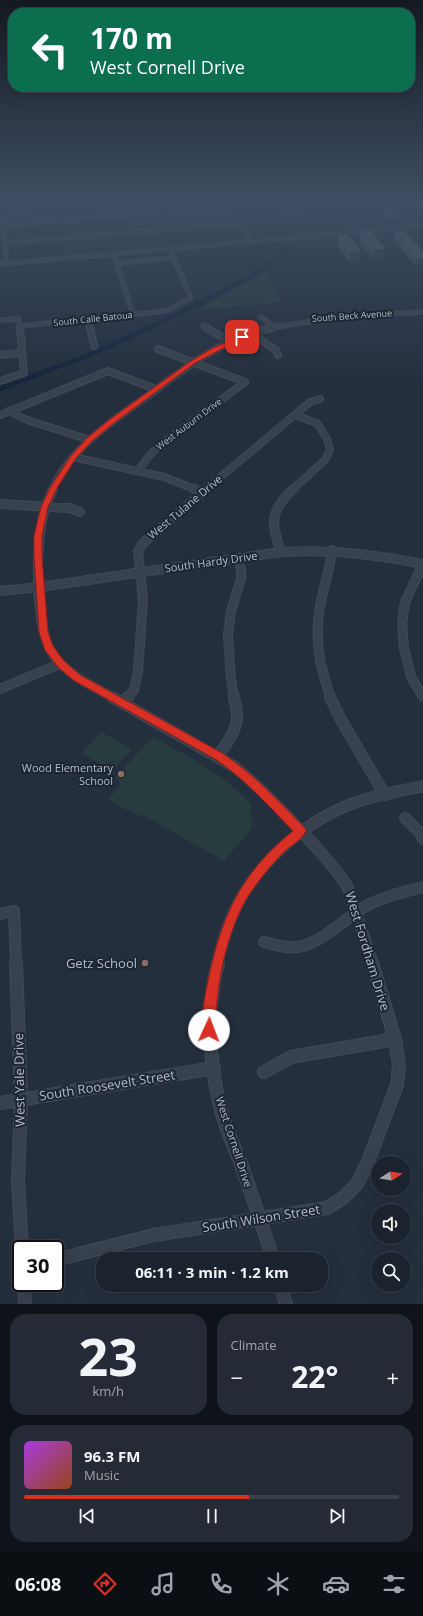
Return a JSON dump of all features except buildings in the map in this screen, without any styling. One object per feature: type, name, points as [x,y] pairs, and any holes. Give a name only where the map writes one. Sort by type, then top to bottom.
[{"type":"street","points":[[0,264],[19,262]]},
{"type":"street","points":[[129,262],[116,263],[133,315]]},
{"type":"street","name":"South Calle Batoua","points":[[20,326],[166,311],[191,298],[176,262]]},
{"type":"street","name":"South Beck Avenue","points":[[193,362],[231,342],[274,327],[311,319],[345,315],[423,312]]},
{"type":"street","points":[[261,317],[274,327]]},
{"type":"street","points":[[0,320],[19,318],[24,373],[0,381]]},
{"type":"street","points":[[88,319],[94,346]]},
{"type":"street","points":[[204,326],[231,342]]},
{"type":"street","points":[[252,334],[276,350],[278,355]]},
{"type":"street","points":[[158,348],[193,362]]},
{"type":"street","points":[[0,355],[22,353]]},
{"type":"street","points":[[193,362],[112,421],[73,457],[62,472],[44,507],[38,536],[38,556],[44,632],[49,647],[60,664],[76,677],[235,767],[251,780],[301,831]]},
{"type":"street","name":"West Auburn Drive","points":[[138,471],[149,456],[159,446],[245,382],[193,362]]},
{"type":"street","points":[[0,415],[108,371],[156,389]]},
{"type":"street","name":"West Tulane Drive","points":[[123,704],[134,690],[138,671],[143,600],[138,552],[142,544],[310,402],[320,399]]},
{"type":"street","points":[[9,412],[27,420],[90,440]]},
{"type":"street","points":[[281,552],[273,529],[276,510],[285,497],[326,460],[330,450],[327,439],[317,423],[295,415]]},
{"type":"street","points":[[73,457],[169,479],[203,493]]},
{"type":"street","points":[[0,504],[69,508],[80,512]]},
{"type":"street","points":[[332,550],[331,567],[322,598],[319,617],[318,650],[321,667],[326,687],[344,728],[375,776],[385,795]]},
{"type":"street","name":"South Hardy Drive","points":[[0,590],[40,587],[281,552],[332,550],[380,555],[423,564]]},
{"type":"street","points":[[218,756],[230,739],[237,716],[230,680],[228,635],[231,611],[241,579],[241,569],[238,558]]},
{"type":"street","points":[[423,564],[405,602],[402,623],[404,648],[411,677],[423,697]]},
{"type":"street","points":[[0,689],[60,664]]},
{"type":"street","name":"West Cornell Drive","points":[[271,1252],[261,1219],[231,1140],[219,1103],[214,1068],[209,1030],[210,1000],[218,957],[227,927],[238,902],[267,861],[301,831],[334,811],[359,802],[423,786]]},
{"type":"street","points":[[405,818],[420,833],[423,839]]},
{"type":"street","name":"West Fordham Drive","points":[[301,831],[342,877],[348,888],[357,912],[395,1039]]},
{"type":"street","points":[[264,942],[285,947],[300,947],[318,938],[370,904],[386,897],[423,887]]},
{"type":"street","name":"West Yale Drive","points":[[0,914],[14,911],[21,1099],[18,1181],[21,1240]]},
{"type":"street","points":[[264,1072],[290,1057],[395,1039]]},
{"type":"street","name":"South Wilson Street","points":[[64,1258],[154,1235],[327,1208],[343,1198],[357,1184],[368,1164],[397,1085],[399,1064],[395,1039]]},
{"type":"street","name":"South Roosevelt Street","points":[[0,1103],[214,1068]]},
{"type":"street","points":[[24,1292],[24,1304]]},
{"type":"street","points":[[282,1292],[286,1304]]},
{"type":"green space","points":[[266,272],[282,302],[197,310]]},
{"type":"green space","points":[[101,732],[132,749],[112,771],[81,753]]},
{"type":"green space","points":[[153,737],[220,776],[251,803],[252,828],[224,861],[143,815],[138,816],[108,800],[121,784],[115,777]]},
{"type":"waterway","points":[[149,328],[226,290],[271,262]]},
{"type":"waterway","points":[[0,389],[89,355],[151,327]]},
{"type":"place","name":"Wood Elementary School","points":[[121,774]]},
{"type":"place","name":"Getz School","points":[[145,963]]},
{"type":"route","points":[[209,1030],[210,1000],[214,975],[227,927],[238,902],[267,861],[301,831],[251,780],[235,767],[76,677],[60,664],[49,647],[44,632],[39,580],[38,536],[44,507],[62,472],[73,457],[90,440],[112,421],[193,362],[204,355],[242,337]]}]
